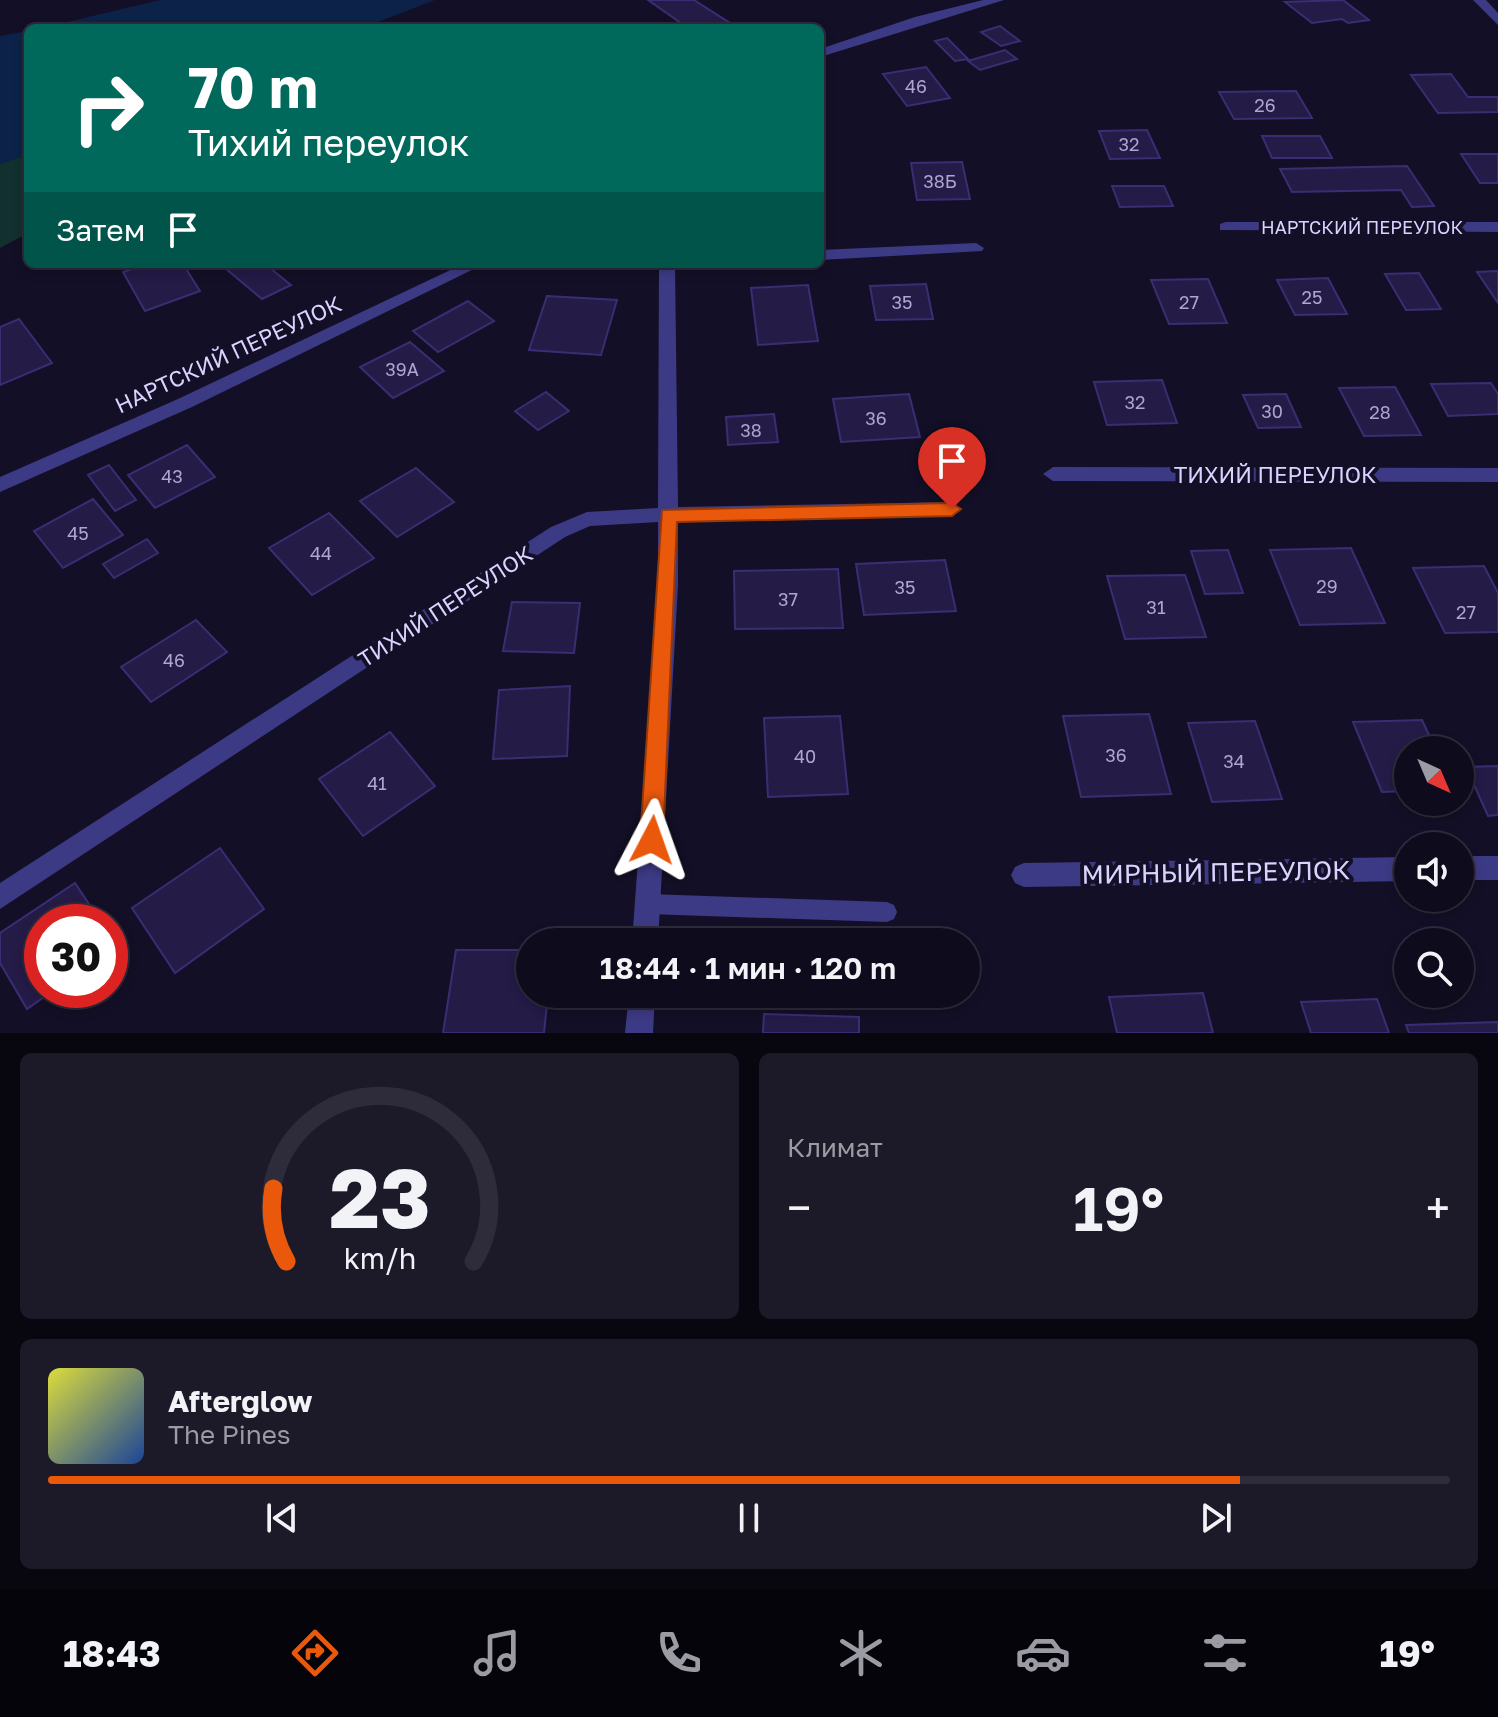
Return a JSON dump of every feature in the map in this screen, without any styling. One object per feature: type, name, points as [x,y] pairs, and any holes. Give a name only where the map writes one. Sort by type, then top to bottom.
[{"type":"street","points":[[824,52],[920,20],[998,0]]},
{"type":"street","points":[[1479,0],[1498,21]]},
{"type":"street","name":"НАРТСКИЙ ПЕРЕУЛОК","points":[[1226,227],[1498,227]]},
{"type":"street","points":[[824,255],[976,248]]},
{"type":"street","name":"НАРТСКИЙ ПЕРЕУЛОК","points":[[0,485],[185,403],[468,268]]},
{"type":"street","points":[[646,928],[669,515],[667,268]]},
{"type":"street","name":"ТИХИЙ ПЕРЕУЛОК","points":[[1053,474],[1498,475]]},
{"type":"street","name":"ТИХИЙ ПЕРЕУЛОК","points":[[0,897],[558,532],[587,519],[952,509]]},
{"type":"street","points":[[1474,868],[1498,868]]},
{"type":"street","name":"МИРНЫЙ ПЕРЕУЛОК","points":[[1024,875],[1394,869]]},
{"type":"street","points":[[639,1033],[641,1008]]},
{"type":"lane","points":[[648,904],[887,912]]},
{"type":"green space","points":[[24,154],[24,235],[0,248],[0,162]]},
{"type":"water","points":[[160,0],[435,0],[372,24],[59,24]]},
{"type":"water","points":[[24,32],[24,156],[0,164],[0,36]]},
{"type":"building","points":[[648,0],[694,0],[730,23],[728,24],[682,24]]},
{"type":"building","points":[[1343,0],[1369,20],[1348,23],[1342,19],[1312,23],[1285,2]]},
{"type":"building","points":[[1000,26],[1020,41],[1001,46],[981,32]]},
{"type":"building","points":[[947,38],[968,59],[955,61],[935,41]]},
{"type":"building","points":[[1005,50],[1017,59],[980,70],[968,61]]},
{"type":"building","points":[[926,67],[950,98],[907,106],[883,74]]},
{"type":"building","points":[[1451,74],[1468,97],[1498,97],[1498,112],[1438,113],[1411,75]]},
{"type":"building","points":[[1296,91],[1312,118],[1234,119],[1219,92]]},
{"type":"building","points":[[1147,130],[1160,158],[1110,159],[1099,131]]},
{"type":"building","points":[[1262,136],[1320,136],[1332,158],[1272,158]]},
{"type":"building","points":[[1461,154],[1498,154],[1498,183],[1480,183]]},
{"type":"building","points":[[962,162],[970,199],[917,200],[911,163]]},
{"type":"building","points":[[1407,166],[1434,206],[1412,207],[1401,190],[1292,192],[1280,169]]},
{"type":"building","points":[[1112,186],[1164,186],[1173,206],[1120,207]]},
{"type":"building","points":[[134,268],[186,268],[200,291],[145,311],[123,272]]},
{"type":"building","points":[[225,268],[270,268],[291,285],[262,299]]},
{"type":"building","points":[[1498,271],[1498,303],[1477,272]]},
{"type":"building","points":[[1419,273],[1441,309],[1406,310],[1385,274]]},
{"type":"building","points":[[1328,278],[1347,314],[1295,315],[1277,280]]},
{"type":"building","points":[[1208,279],[1227,323],[1169,324],[1151,280]]},
{"type":"building","points":[[926,284],[933,319],[876,320],[870,286]]},
{"type":"building","points":[[808,285],[818,341],[758,345],[751,288]]},
{"type":"building","points":[[547,296],[617,300],[601,355],[529,350]]},
{"type":"building","points":[[468,301],[494,321],[438,352],[413,331]]},
{"type":"building","points":[[19,319],[52,363],[0,385],[0,327]]},
{"type":"building","points":[[410,342],[444,371],[393,398],[360,367]]},
{"type":"building","points":[[1162,380],[1177,423],[1107,425],[1094,382]]},
{"type":"building","points":[[1491,383],[1498,394],[1498,414],[1448,416],[1431,384]]},
{"type":"building","points":[[1395,387],[1421,435],[1364,436],[1339,388]]},
{"type":"building","points":[[546,392],[569,411],[538,430],[515,411]]},
{"type":"building","points":[[909,394],[920,437],[841,442],[833,399]]},
{"type":"building","points":[[1286,394],[1301,427],[1258,428],[1243,395]]},
{"type":"building","points":[[774,414],[778,442],[728,445],[726,417]]},
{"type":"building","points":[[187,445],[215,477],[155,508],[128,475]]},
{"type":"building","points":[[109,465],[136,500],[115,511],[88,475]]},
{"type":"building","points":[[416,468],[454,502],[397,537],[360,501]]},
{"type":"building","points":[[93,499],[123,535],[63,568],[34,531]]},
{"type":"building","points":[[329,513],[374,558],[312,595],[269,548]]},
{"type":"building","points":[[147,539],[158,553],[114,578],[103,564]]},
{"type":"building","points":[[1351,548],[1385,623],[1300,625],[1270,550]]},
{"type":"building","points":[[1228,550],[1243,593],[1205,594],[1191,551]]},
{"type":"building","points":[[945,560],[956,611],[864,615],[856,564]]},
{"type":"building","points":[[1484,566],[1498,593],[1498,632],[1445,633],[1413,568]]},
{"type":"building","points":[[838,569],[843,628],[735,629],[734,571]]},
{"type":"building","points":[[1185,575],[1206,637],[1125,639],[1107,576]]},
{"type":"building","points":[[512,602],[580,603],[574,653],[503,651]]},
{"type":"building","points":[[196,620],[227,652],[151,702],[121,667]]},
{"type":"building","points":[[570,686],[567,756],[493,759],[499,690]]},
{"type":"building","points":[[1149,714],[1171,794],[1081,797],[1063,716]]},
{"type":"building","points":[[840,716],[848,794],[768,797],[764,718]]},
{"type":"building","points":[[1422,720],[1429,736],[1394,736],[1394,792],[1382,792],[1353,722]]},
{"type":"building","points":[[1255,721],[1282,799],[1212,802],[1188,723]]},
{"type":"building","points":[[390,732],[435,786],[363,836],[319,779]]},
{"type":"building","points":[[1498,766],[1498,815],[1488,816],[1474,785],[1474,767]]},
{"type":"building","points":[[220,848],[264,909],[175,973],[132,908]]},
{"type":"building","points":[[75,883],[89,904],[44,904]]},
{"type":"building","points":[[24,917],[24,1004],[0,963],[0,933]]},
{"type":"building","points":[[456,950],[516,950],[516,1008],[547,1008],[544,1033],[443,1033]]},
{"type":"building","points":[[1203,993],[1213,1033],[1117,1033],[1109,997]]},
{"type":"building","points":[[1377,999],[1389,1033],[1311,1033],[1301,1002]]},
{"type":"building","points":[[764,1014],[859,1017],[859,1033],[763,1033]]},
{"type":"building","points":[[1498,1022],[1498,1033],[1409,1033],[1406,1025]]},
{"type":"route","points":[[652,840],[668,585],[669,515],[952,509]]}]
